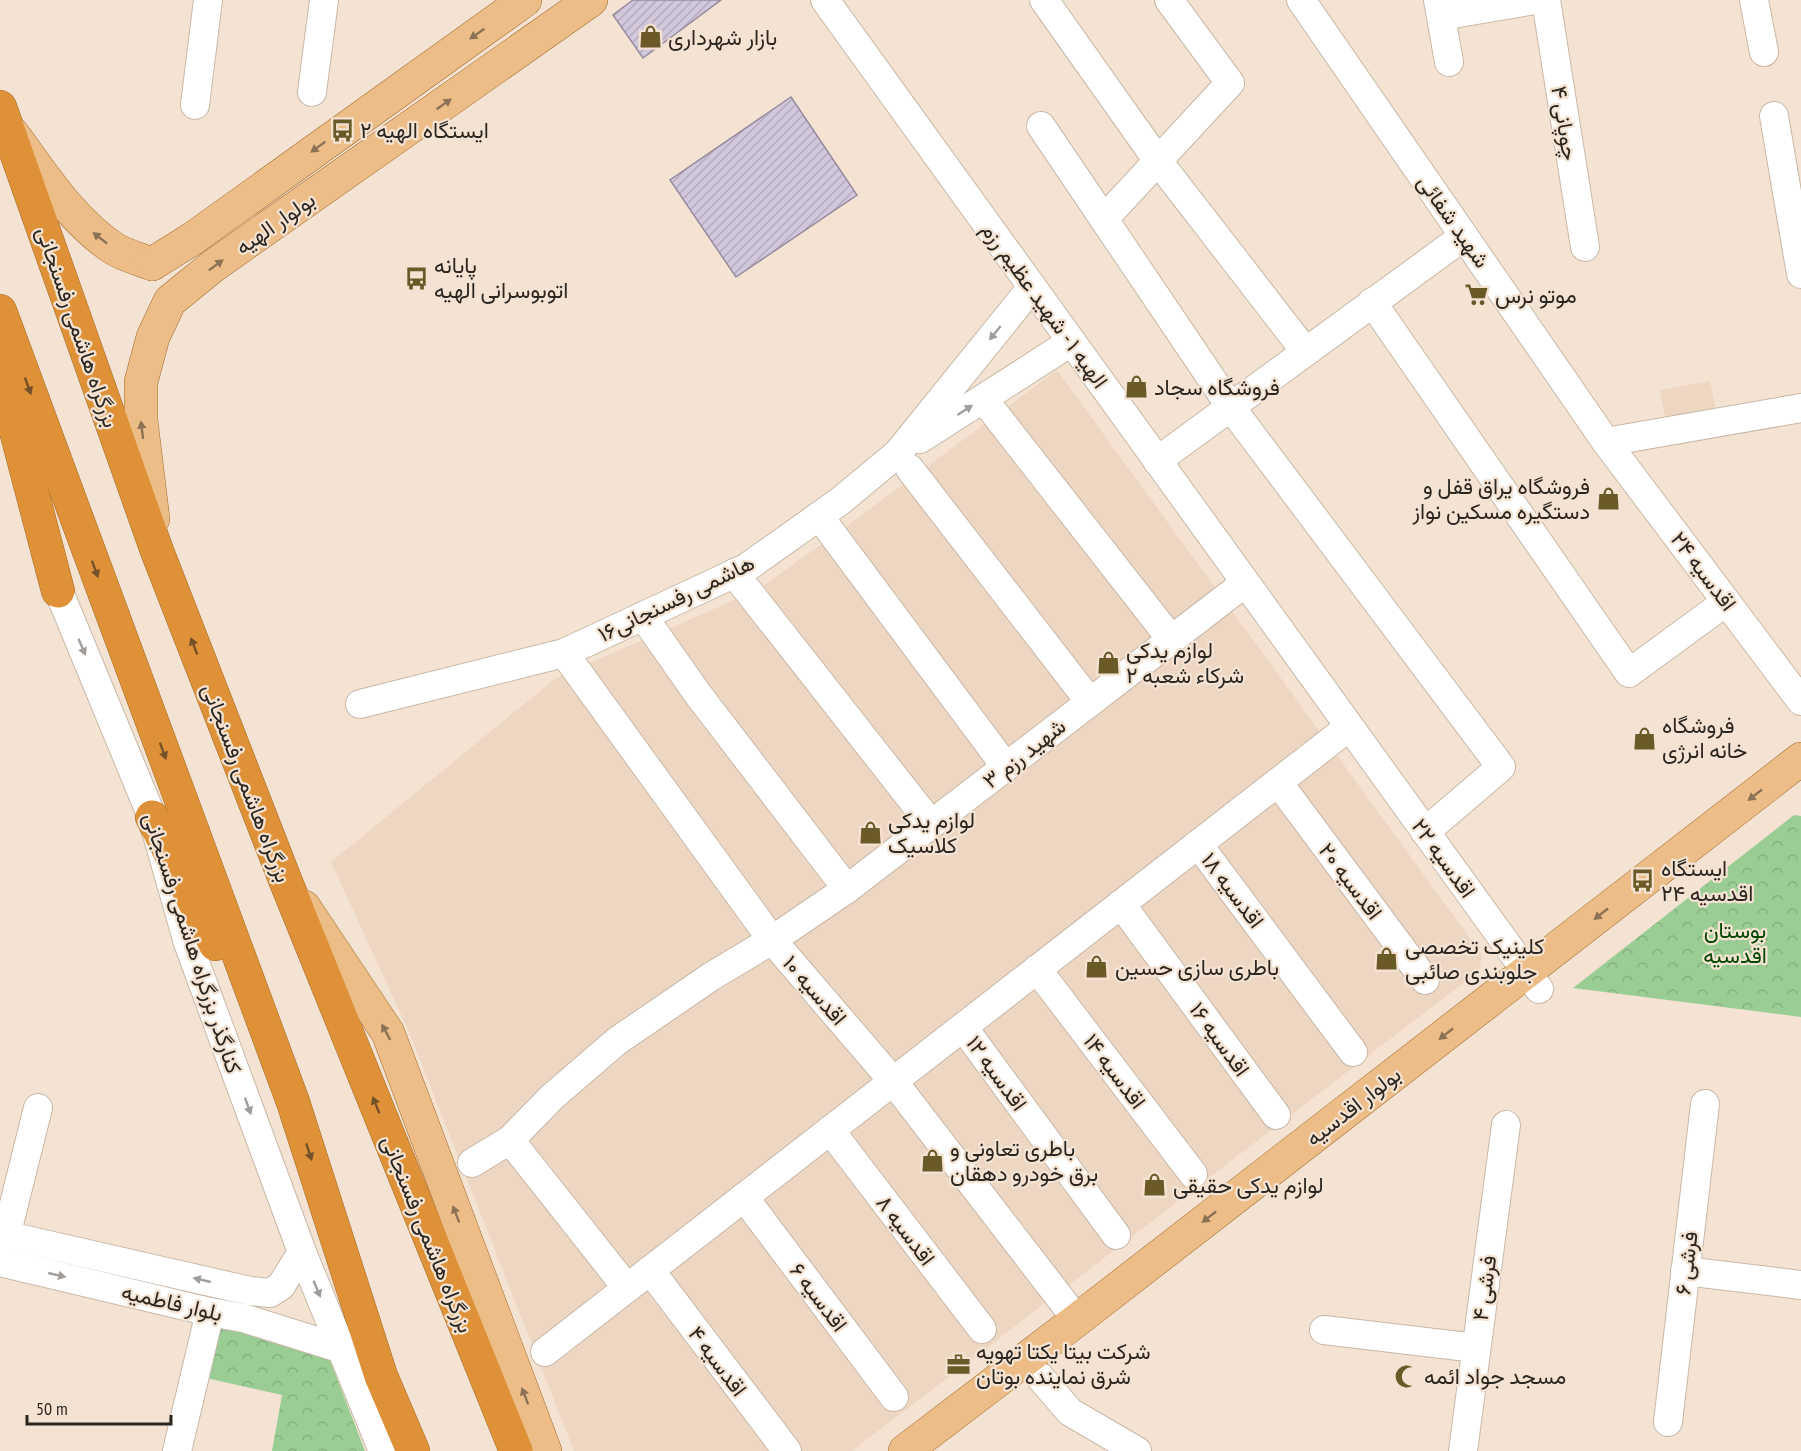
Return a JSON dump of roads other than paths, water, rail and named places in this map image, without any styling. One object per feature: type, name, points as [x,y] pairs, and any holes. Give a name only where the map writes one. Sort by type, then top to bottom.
[{"type":"highway","name":"بزرگراه هاشمی رفسنجانی","points":[[3,116],[157,551],[284,877],[516,1451]]},
{"type":"highway","points":[[0,311],[293,1102],[381,1376],[413,1451]]},
{"type":"highway","points":[[0,370],[58,591]]},
{"type":"highway","points":[[152,817],[293,1102]]},
{"type":"main road","name":"بولوار الهیه","points":[[152,264],[192,239],[525,0]]},
{"type":"main road","name":"بولوار الهیه","points":[[157,551],[141,420],[141,382],[153,337],[170,301],[213,266],[591,0]]},
{"type":"main road","points":[[3,116],[81,223],[114,249],[152,264],[149,276],[152,287],[159,296],[170,301]]},
{"type":"main road","name":"بولوار اقدسیه","points":[[941,1451],[1039,1376],[1532,981],[1801,759]]},
{"type":"main road","name":"بولوار اقدسیه","points":[[905,1451],[1532,981],[1801,786]]},
{"type":"main road","points":[[284,877],[388,1033],[545,1451]]},
{"type":"street","points":[[195,105],[208,0]]},
{"type":"street","points":[[312,92],[324,0]]},
{"type":"street","name":"الهیه ۱ - شهید عظیم رزم","points":[[825,0],[1349,727]]},
{"type":"street","points":[[1044,0],[1158,161],[1305,351]]},
{"type":"street","points":[[1104,219],[1230,83],[1169,0]]},
{"type":"street","name":"شهید شفائی","points":[[1301,0],[1606,442]]},
{"type":"street","points":[[1449,62],[1440,8],[1535,0]]},
{"type":"street","name":"چوپانی ۴","points":[[1546,0],[1585,247]]},
{"type":"street","points":[[1756,0],[1764,52]]},
{"type":"street","points":[[1774,116],[1801,274]]},
{"type":"street","points":[[1041,126],[1230,406],[1501,768],[1425,832]]},
{"type":"street","points":[[1157,461],[1464,236]]},
{"type":"street","name":"هاشمی رفسنجانی۱۶","points":[[360,704],[564,653],[746,568],[839,502],[904,461],[1032,287]]},
{"type":"street","points":[[1372,302],[1629,673],[1726,602]]},
{"type":"street","points":[[1071,342],[904,461],[1090,702]]},
{"type":"street","points":[[1606,442],[1801,408]]},
{"type":"street","points":[[992,410],[1171,639]]},
{"type":"street","name":"کنارگذر بزرگراه هاشمی رفسنجانی","points":[[0,436],[58,591],[152,817],[188,943],[302,1252],[383,1451]]},
{"type":"street","name":"اقدسیه ۲۴","points":[[1606,442],[1801,701]]},
{"type":"street","points":[[819,516],[1006,767]]},
{"type":"street","points":[[734,573],[931,824]]},
{"type":"street","name":"شهید رزم ۳","points":[[472,1163],[510,1140],[552,1097],[617,1041],[712,976],[772,940],[847,889],[1245,583]]},
{"type":"street","points":[[643,616],[697,693],[847,889]]},
{"type":"street","name":"اقدسیه ۱۰","points":[[564,653],[772,940],[893,1081],[1077,1320]]},
{"type":"street","points":[[545,1352],[1349,727]]},
{"type":"street","name":"اقدسیه ۲۲","points":[[1349,727],[1532,981]]},
{"type":"street","name":"اقدسیه ۲۰","points":[[1278,782],[1425,980]]},
{"type":"street","name":"اقدسیه ۱۸","points":[[1198,844],[1353,1052]]},
{"type":"street","name":"اقدسیه ۱۶","points":[[1121,904],[1276,1115]]},
{"type":"street","name":"اقدسیه ۱۴","points":[[1037,969],[1193,1174]]},
{"type":"street","name":"اقدسیه ۱۲","points":[[963,1027],[1116,1235]]},
{"type":"street","name":"فرشی ۶","points":[[1668,1422],[1705,1104]]},
{"type":"street","points":[[2,1253],[38,1108]]},
{"type":"street","name":"فرشی ۴","points":[[1463,1451],[1506,1125]]},
{"type":"street","name":"اقدسیه ۸","points":[[830,1130],[982,1329]]},
{"type":"street","points":[[510,1140],[627,1288]]},
{"type":"street","name":"اقدسیه ۶","points":[[744,1197],[894,1397]]},
{"type":"street","name":"بلوار فاطمیه","points":[[2,1253],[210,1312],[247,1305],[281,1286],[302,1252]]},
{"type":"street","name":"بلوار فاطمیه","points":[[2,1253],[247,1305],[342,1349]]},
{"type":"street","name":"اقدسیه ۴","points":[[650,1270],[787,1451]]},
{"type":"street","points":[[1685,1271],[1801,1285]]},
{"type":"street","points":[[177,1451],[210,1312]]},
{"type":"street","points":[[1324,1330],[1476,1348]]},
{"type":"street","points":[[1039,1376],[1070,1412],[1137,1451]]},
{"type":"place","name":"بازار شهرداری","points":[[650,37]]},
{"type":"place","name":"ایستگاه الهیه ۲","points":[[342,130]]},
{"type":"place","name":"پایانه اتوبوسرانی الهیه","points":[[416,278]]},
{"type":"place","name":"موتو نرس","points":[[1477,295]]},
{"type":"place","name":"فروشگاه سجاد","points":[[1136,387]]},
{"type":"place","name":"فروشگاه یراق قفل و دستگیره مسکین نواز","points":[[1608,499]]},
{"type":"place","name":"لوازم یدکی شرکاء شعبه ۲","points":[[1108,663]]},
{"type":"place","name":"فروشگاه خانه انرژی","points":[[1644,738]]},
{"type":"place","name":"لوازم یدکی کلاسیک","points":[[870,833]]},
{"type":"place","name":"ایستگاه اقدسیه ۲۴","points":[[1643,881]]},
{"type":"place","name":"کلینیک تخصصی جلوبندی صائبی","points":[[1387,959]]},
{"type":"place","name":"باطری سازی حسین","points":[[1097,967]]},
{"type":"place","name":"باطری تعاونی و برق خودرو دهقان","points":[[932,1161]]},
{"type":"place","name":"لوازم یدکی حقیقی","points":[[1155,1185]]},
{"type":"place","name":"شرکت بیتا یکتا تهویه شرق نماینده بوتان","points":[[958,1364]]},
{"type":"place","name":"مسجد جواد ائمه","points":[[1406,1376]]},
{"type":"park label","name":"بوستان اقدسیه","points":[[1735,942]]}]
